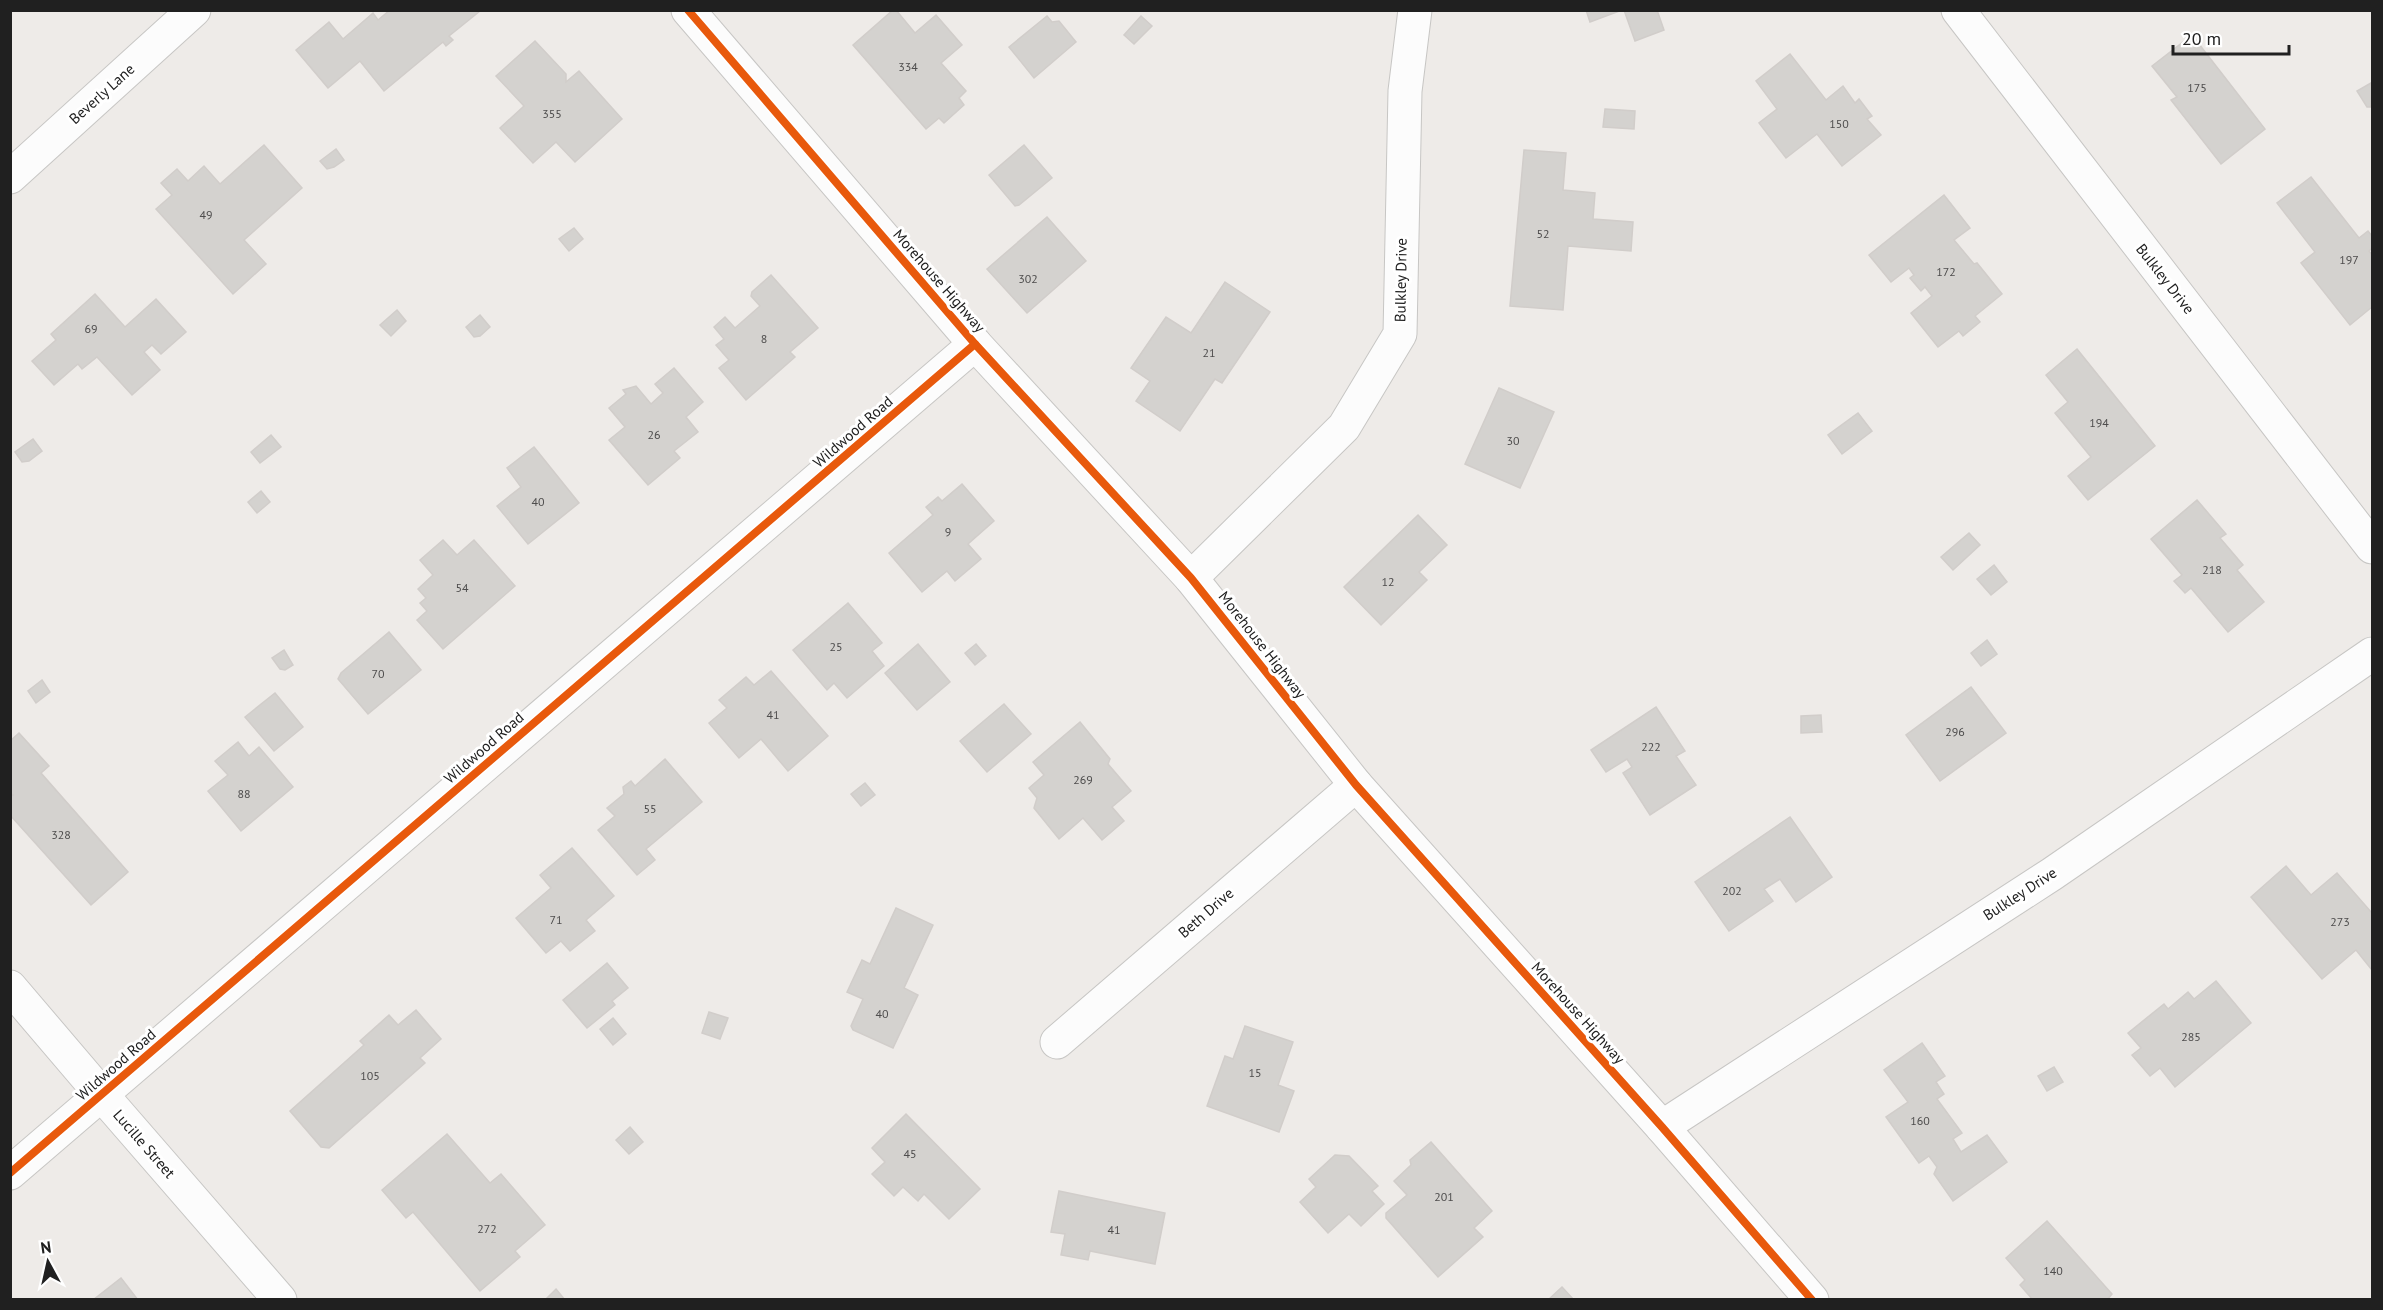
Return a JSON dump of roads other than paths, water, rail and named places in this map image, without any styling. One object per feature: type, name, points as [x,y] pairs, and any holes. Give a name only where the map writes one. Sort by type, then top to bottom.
[{"type":"street","name":"Beverly Lane","points":[[10,177],[194,10]]},
{"type":"street","name":"Morehouse Highway","points":[[688,10],[975,344],[1191,578],[1356,785],[1662,1127],[1812,1299]]},
{"type":"street","name":"Bulkley Drive","points":[[1191,578],[1344,427],[1401,334],[1405,91],[1415,10]]},
{"type":"street","name":"Bulkley Drive","points":[[1958,10],[2373,547]]},
{"type":"street","name":"Wildwood Road","points":[[10,1173],[975,344]]},
{"type":"street","name":"Bulkley Drive","points":[[1662,1127],[2052,874],[2373,654]]},
{"type":"street","name":"Beth Drive","points":[[1057,1042],[1356,785]]},
{"type":"street","name":"Lucille Street","points":[[10,987],[280,1299]]}]
